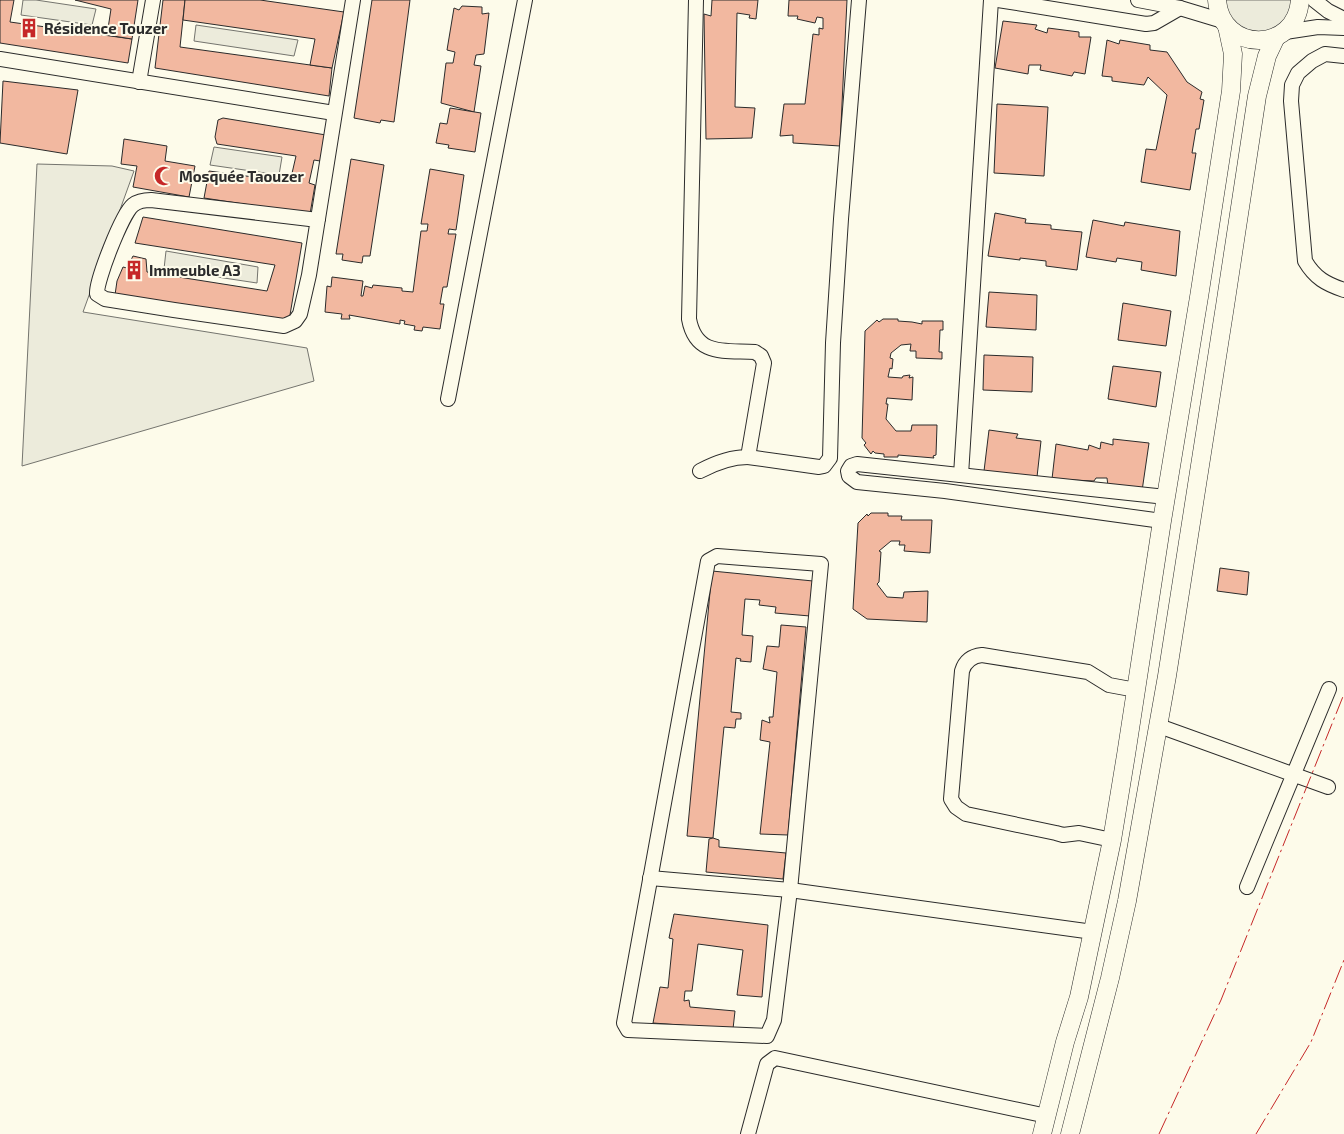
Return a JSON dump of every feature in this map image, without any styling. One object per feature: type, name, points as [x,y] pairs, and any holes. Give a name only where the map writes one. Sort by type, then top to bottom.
[{"type":"main road","points":[[1042,1134],[1065,1042],[1079,997],[1112,840],[1232,91],[1234,54],[1225,24],[1219,12],[1217,0]]},
{"type":"main road","points":[[1070,1134],[1110,978],[1127,900],[1159,726],[1257,96],[1267,56],[1280,34],[1296,19],[1300,0]]},
{"type":"main road","points":[[1225,24],[1235,33],[1250,39],[1266,40],[1280,34]]},
{"type":"street","points":[[139,82],[153,0]]},
{"type":"street","points":[[318,220],[151,200],[140,201],[133,204],[118,227],[99,280],[97,294],[105,298],[174,310],[284,326],[295,322],[300,314],[309,276],[318,220],[334,113],[353,0],[349,0]]},
{"type":"street","points":[[448,399],[525,0]]},
{"type":"street","points":[[696,0],[689,319],[693,333],[702,345],[714,349],[756,352],[761,356],[764,363],[748,458]]},
{"type":"street","points":[[700,471],[717,462],[742,457],[819,467],[824,466],[830,458],[833,342],[841,209],[859,0]]},
{"type":"street","points":[[961,475],[990,0]]},
{"type":"street","points":[[998,0],[1146,24],[1154,23],[1180,8]]},
{"type":"street","points":[[1138,0],[1180,8],[1225,24]]},
{"type":"street","points":[[1314,0],[1328,12],[1344,19]]},
{"type":"street","points":[[1280,34],[1318,27],[1344,28]]},
{"type":"street","points":[[1344,56],[1325,54],[1312,61],[1298,73],[1292,85],[1291,101],[1305,261],[1312,273],[1328,285],[1344,290]]},
{"type":"street","points":[[0,58],[334,113]]},
{"type":"street","points":[[1162,521],[945,491],[857,482],[848,476],[848,471],[857,464],[1166,497]]},
{"type":"street","points":[[945,491],[947,474]]},
{"type":"street","points":[[1081,509],[1084,488]]},
{"type":"street","points":[[717,556],[821,564],[790,890],[774,1020],[767,1036],[628,1030],[624,1023],[708,561],[717,556]]},
{"type":"street","points":[[1112,840],[1079,833],[1063,834],[966,814],[956,807],[952,798],[962,671],[966,662],[982,655],[1088,672],[1109,685],[1136,690]]},
{"type":"street","points":[[1247,887],[1329,689]]},
{"type":"street","points":[[1159,726],[1328,787]]},
{"type":"street","points":[[650,878],[790,890],[1092,932]]},
{"type":"street","points":[[748,1134],[767,1064],[775,1058],[1047,1116]]},
{"type":"shaded area","points":[[23,0],[36,0],[96,9],[92,25],[21,15]]},
{"type":"shaded area","points":[[1224,0],[1296,0],[1288,21],[1269,34],[1245,32],[1228,16]]},
{"type":"shaded area","points":[[196,25],[298,40],[294,56],[194,41]]},
{"type":"shaded area","points":[[214,147],[282,157],[279,175],[210,165]]},
{"type":"shaded area","points":[[37,164],[112,166],[134,171],[83,312],[307,348],[314,381],[22,466]]},
{"type":"shaded area","points":[[166,251],[258,267],[257,283],[164,269]]},
{"type":"building","name":"Résidence Touzer","points":[[0,0],[14,0],[10,22],[132,39],[128,63],[0,43]]},
{"type":"building","points":[[75,0],[138,0],[132,39],[107,35],[111,9]]},
{"type":"building","points":[[163,0],[185,0],[180,47],[332,68],[329,96],[155,68]]},
{"type":"building","points":[[185,0],[260,0],[344,12],[332,68],[310,65],[315,39],[183,20]]},
{"type":"building","points":[[372,0],[410,0],[394,122],[381,120],[380,123],[354,118]]},
{"type":"building","points":[[712,0],[758,0],[756,19],[749,18],[750,15],[737,13],[735,107],[755,108],[752,138],[706,139],[704,14],[711,16]]},
{"type":"building","points":[[789,0],[847,0],[840,146],[793,143],[793,135],[780,136],[784,104],[805,104],[813,34],[819,35],[819,28],[823,29],[823,18],[817,17],[815,23],[797,19],[798,16],[788,16]]},
{"type":"building","points":[[462,6],[482,7],[482,14],[489,13],[484,54],[476,55],[474,65],[481,66],[474,112],[441,103],[446,63],[453,63],[455,52],[447,50],[454,8],[459,10]]},
{"type":"building","points":[[1003,21],[1037,25],[1035,29],[1047,33],[1048,28],[1079,32],[1079,37],[1091,37],[1085,74],[1074,72],[1072,76],[1040,70],[1041,65],[1029,65],[1028,74],[995,68]]},
{"type":"building","points":[[1107,40],[1119,44],[1120,40],[1150,45],[1150,50],[1167,52],[1187,82],[1202,92],[1200,99],[1204,100],[1199,129],[1196,129],[1192,153],[1196,153],[1190,190],[1141,182],[1146,149],[1156,150],[1167,95],[1148,77],[1144,85],[1112,81],[1112,77],[1102,76]]},
{"type":"building","points":[[3,81],[78,90],[67,154],[0,143]]},
{"type":"building","points":[[997,104],[1048,107],[1044,176],[994,173]]},
{"type":"building","points":[[450,108],[481,113],[475,152],[448,148],[449,145],[436,143],[440,123],[447,124]]},
{"type":"building","points":[[223,118],[326,135],[320,161],[314,160],[309,183],[315,185],[310,214],[204,198],[209,171],[290,182],[296,156],[217,144],[215,137],[218,120]]},
{"type":"building","name":"Mosquée Taouzer","points":[[124,139],[167,146],[165,161],[195,166],[189,197],[133,187],[137,166],[121,164]]},
{"type":"building","points":[[351,159],[384,165],[370,256],[363,256],[362,263],[342,260],[343,254],[336,254]]},
{"type":"building","points":[[430,169],[464,175],[456,230],[449,229],[448,234],[456,234],[447,287],[443,287],[440,304],[444,304],[440,329],[423,327],[422,331],[414,330],[415,326],[404,324],[405,321],[400,320],[400,324],[349,315],[350,319],[341,319],[342,314],[325,312],[327,286],[331,287],[332,277],[363,281],[361,296],[363,296],[365,286],[372,288],[373,285],[402,288],[402,291],[413,292],[421,231],[427,231],[428,224],[421,224]]},
{"type":"building","points":[[995,213],[1026,219],[1025,223],[1051,225],[1051,229],[1082,232],[1077,270],[1046,266],[1046,261],[988,256]]},
{"type":"building","name":"Immeuble A3","points":[[143,217],[302,243],[289,321],[115,295],[117,281],[123,267],[127,268],[133,256],[146,259],[147,272],[267,291],[275,265],[135,243]]},
{"type":"building","points":[[1093,220],[1124,226],[1125,222],[1180,231],[1176,276],[1141,270],[1142,262],[1117,258],[1116,262],[1086,257]]},
{"type":"building","points":[[989,292],[1037,295],[1036,330],[986,327]]},
{"type":"building","points":[[1123,303],[1171,311],[1166,346],[1118,340]]},
{"type":"building","points":[[883,319],[898,319],[898,321],[922,324],[922,321],[943,321],[943,330],[940,330],[939,352],[942,352],[942,359],[916,358],[916,351],[910,351],[911,344],[901,345],[891,353],[890,358],[893,359],[892,369],[890,368],[888,377],[902,378],[903,376],[910,375],[909,378],[913,377],[912,400],[887,398],[886,404],[888,404],[886,419],[896,431],[911,431],[912,425],[937,425],[936,455],[933,456],[934,458],[898,455],[898,457],[884,457],[884,454],[873,451],[871,454],[864,445],[866,443],[862,438],[865,331],[877,320],[879,322]]},
{"type":"building","points":[[984,355],[1033,357],[1032,392],[983,390]]},
{"type":"building","points":[[1113,366],[1161,372],[1156,407],[1108,399]]},
{"type":"building","points":[[989,430],[1018,434],[1016,438],[1041,441],[1037,477],[984,471]]},
{"type":"building","points":[[1113,439],[1149,443],[1142,491],[1108,486],[1107,478],[1096,478],[1094,481],[1052,479],[1056,444],[1088,450],[1089,445],[1100,449],[1101,442],[1113,445]]},
{"type":"building","points":[[871,513],[888,513],[888,516],[902,516],[901,520],[932,520],[930,553],[904,551],[905,545],[899,545],[900,541],[891,541],[879,551],[881,552],[879,582],[877,584],[887,597],[903,598],[904,592],[928,591],[927,622],[867,619],[853,609],[858,523],[867,514],[868,516]]},
{"type":"building","points":[[1220,568],[1249,572],[1247,595],[1217,591]]},
{"type":"building","points":[[712,571],[813,581],[810,616],[775,613],[776,607],[759,605],[760,600],[745,599],[742,635],[753,636],[751,662],[740,661],[741,659],[736,658],[731,712],[741,713],[741,719],[736,719],[735,728],[724,727],[713,838],[687,836]]},
{"type":"building","points":[[781,625],[806,627],[788,835],[760,834],[770,742],[760,740],[762,720],[770,723],[769,717],[773,717],[777,672],[763,669],[767,646],[779,647]]},
{"type":"building","points":[[709,839],[719,840],[719,847],[786,853],[783,879],[706,872]]},
{"type":"building","points":[[674,914],[768,925],[762,997],[737,995],[743,950],[698,944],[692,991],[685,991],[684,1001],[689,1000],[690,1007],[735,1011],[733,1029],[653,1023],[660,987],[668,988],[673,939],[669,938]]},
{"type":"power","points":[[1159,1134],[1221,1000],[1344,694]]},
{"type":"power","points":[[1256,1134],[1311,1042],[1344,960]]},
{"type":"place","name":"Résidence Touzer","points":[[29,28]]},
{"type":"place","name":"Mosquée Taouzer","points":[[164,176]]},
{"type":"place","name":"Immeuble A3","points":[[134,270]]}]
